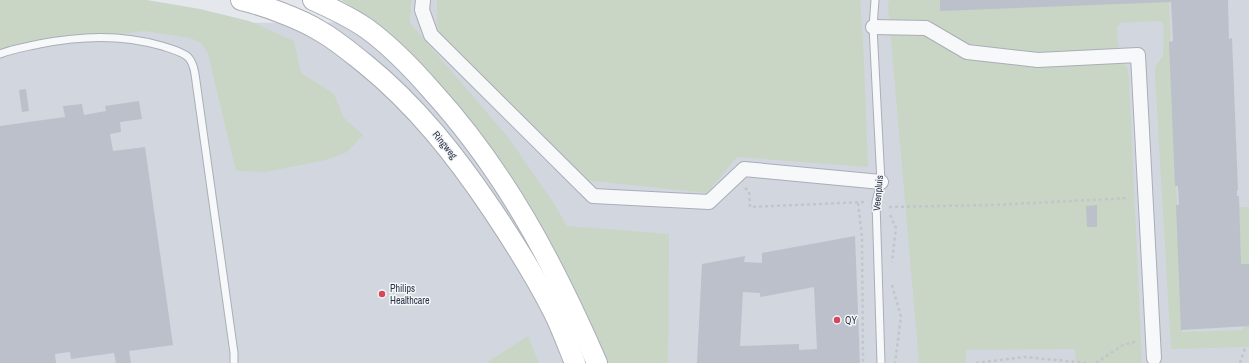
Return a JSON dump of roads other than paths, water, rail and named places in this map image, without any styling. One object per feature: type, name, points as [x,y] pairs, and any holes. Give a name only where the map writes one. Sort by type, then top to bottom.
[{"type":"main road","name":"Ringweg","points":[[241,0],[251,2],[319,30],[342,46],[382,78],[431,127],[454,155],[519,250],[554,313],[575,363]]},
{"type":"main road","points":[[313,0],[338,12],[365,28],[386,44],[399,55],[457,119],[494,170],[540,242],[597,363]]},
{"type":"street","points":[[423,0],[422,10],[431,35],[593,196],[709,202],[744,169],[881,182]]},
{"type":"street","points":[[873,27],[926,28],[967,52],[1038,60],[1138,55],[1154,358]]},
{"type":"lane","name":"Veenpluis","points":[[875,0],[873,27],[881,182],[876,202],[881,363]]},
{"type":"lane","points":[[0,54],[24,47],[76,38],[103,37],[140,41],[170,49],[188,57],[195,74],[233,345],[234,363]]},
{"type":"place","name":"Philips Healthcare","points":[[382,294]]},
{"type":"place","name":"QY","points":[[837,320]]}]
